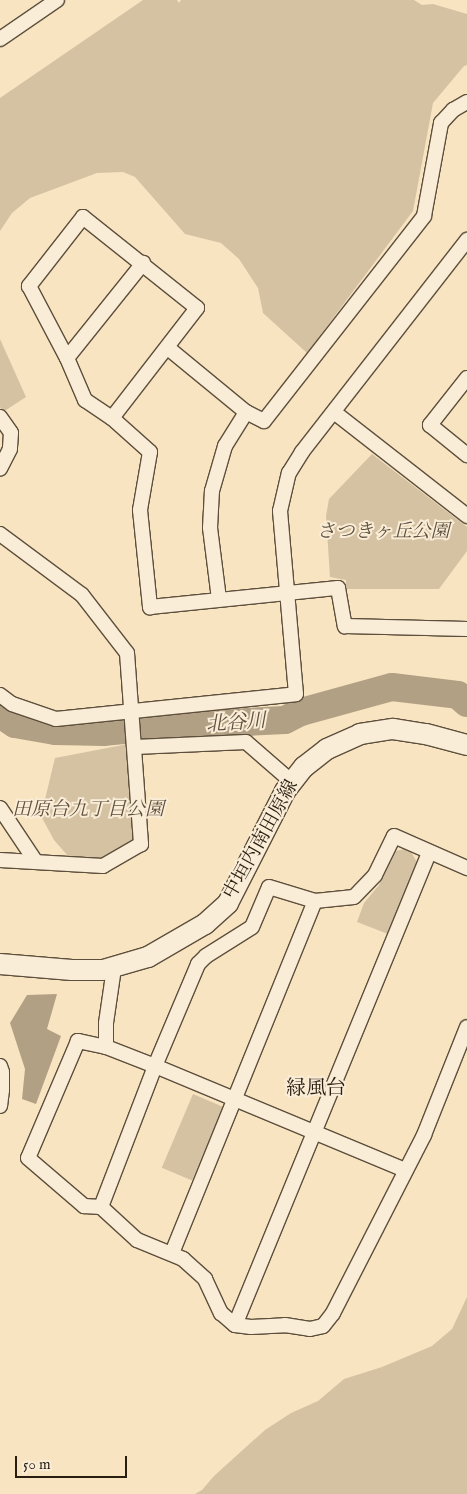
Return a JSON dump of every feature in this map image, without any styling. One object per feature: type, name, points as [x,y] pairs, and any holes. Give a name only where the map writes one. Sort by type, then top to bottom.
[{"type":"main road","name":"中垣内南田原線","points":[[0,964],[72,970],[114,968],[148,958],[205,924],[228,903],[243,877],[269,818],[292,782],[304,767],[327,749],[360,734],[393,729],[426,734],[467,745]]},
{"type":"street","points":[[0,39],[57,0]]},
{"type":"street","points":[[168,348],[246,412],[264,422],[424,216],[441,123],[453,110],[467,102]]},
{"type":"street","points":[[112,418],[168,348],[197,308],[83,217],[29,286],[67,358],[85,400],[112,418],[150,452],[140,510],[150,607],[338,588],[345,626],[467,629]]},
{"type":"street","points":[[0,695],[12,704],[56,719],[296,694],[280,511],[289,473],[302,452],[467,240]]},
{"type":"street","points":[[67,358],[143,263]]},
{"type":"street","points":[[467,378],[430,424],[467,455]]},
{"type":"street","points":[[219,599],[210,528],[212,491],[225,446],[246,412]]},
{"type":"street","points":[[334,412],[467,516]]},
{"type":"street","points":[[0,418],[11,433],[10,449],[0,469]]},
{"type":"street","points":[[0,534],[82,595],[127,653],[141,844],[103,866],[0,860]]},
{"type":"street","points":[[135,747],[246,742],[292,782]]},
{"type":"street","points":[[0,808],[36,862]]},
{"type":"street","points":[[101,1207],[155,1066],[198,964],[206,956],[252,927],[269,887],[315,900],[354,897],[375,875],[394,836],[467,868]]},
{"type":"street","points":[[235,1325],[430,853]]},
{"type":"street","points":[[172,1253],[315,900]]},
{"type":"street","points":[[106,1047],[106,1023],[114,968]]},
{"type":"street","points":[[405,1170],[155,1066],[106,1047],[78,1041],[28,1158],[84,1206],[101,1207],[137,1240],[183,1259],[205,1279],[221,1313],[235,1325],[251,1327],[285,1325],[310,1329],[323,1326],[333,1313],[424,1134],[467,1027]]},
{"type":"street","points":[[0,1066],[2,1090],[0,1106]]},
{"type":"green space","points":[[143,0],[177,0],[179,3],[181,0],[414,0],[422,5],[433,4],[467,14],[467,65],[464,66],[433,103],[413,211],[307,353],[263,313],[258,288],[239,259],[221,243],[185,234],[135,177],[123,172],[97,173],[30,198],[12,213],[0,231],[0,98]]},
{"type":"green space","points":[[0,339],[26,397],[3,412],[0,407]]},
{"type":"green space","name":"さつきヶ丘公園","points":[[372,454],[467,527],[467,551],[439,589],[346,589],[346,580],[330,577],[326,516],[329,499]]},
{"type":"green space","name":"田原台九丁目公園","points":[[128,744],[133,841],[101,860],[68,856],[54,840],[41,816],[55,758]]},
{"type":"green space","points":[[404,849],[411,852],[418,864],[388,934],[357,922],[364,903],[379,885],[396,851]]},
{"type":"green space","points":[[193,1094],[223,1107],[192,1181],[162,1168]]},
{"type":"green space","points":[[467,1297],[467,1494],[195,1494],[202,1490],[214,1476],[265,1430],[291,1413],[318,1401],[344,1379],[382,1367],[432,1346],[452,1329]]},
{"type":"shaded area","points":[[57,994],[47,1029],[61,1036],[36,1104],[22,1099],[25,1069],[10,1023],[27,995]]},
{"type":"waterway","name":"北谷川","points":[[0,714],[15,724],[56,731],[103,732],[154,727],[285,720],[301,712],[392,687],[458,695],[467,703]]},
{"type":"district","name":"緑風台","points":[[316,1088]]}]
